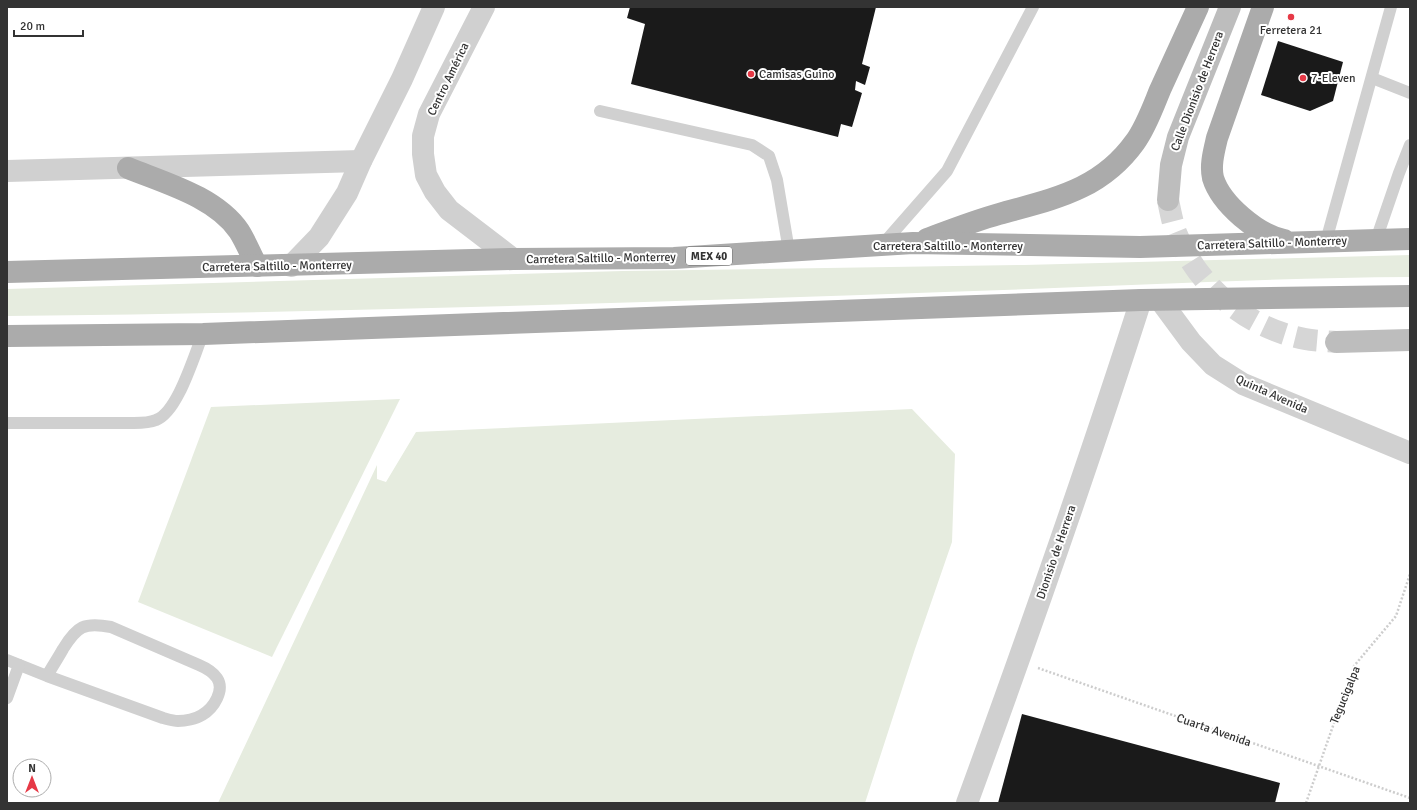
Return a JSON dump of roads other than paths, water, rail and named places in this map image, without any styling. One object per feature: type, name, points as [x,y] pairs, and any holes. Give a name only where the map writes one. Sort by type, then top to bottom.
[{"type":"main road","points":[[913,244],[980,220],[1068,194],[1098,178],[1120,160],[1135,141],[1149,115],[1198,7]]},
{"type":"main road","points":[[1263,7],[1216,138],[1212,159],[1213,178],[1221,194],[1236,213],[1247,222],[1276,239],[1295,242]]},
{"type":"main road","points":[[128,168],[204,199],[221,211],[238,230],[257,266]]},
{"type":"main road","name":"Carretera Saltillo - Monterrey","points":[[7,272],[291,266],[513,259],[674,258],[913,244],[1140,247],[1410,239]]},
{"type":"main road","points":[[8,339],[203,334],[1151,300],[1410,296]]},
{"type":"street","points":[[291,266],[319,236],[347,194],[361,161],[402,79],[434,7]]},
{"type":"street","name":"Centro América","points":[[484,7],[429,114],[423,136],[423,154],[426,175],[435,192],[450,210],[513,259]]},
{"type":"street","name":"Calle Dionisio de Herrera","points":[[1168,200],[1171,165],[1178,136],[1230,7]]},
{"type":"street","points":[[7,171],[361,161]]},
{"type":"street","name":"Quinta Avenida","points":[[1151,300],[1213,365],[1243,384],[1410,453]]},
{"type":"street","name":"Dionisio de Herrera","points":[[967,803],[1106,409],[1151,300]]},
{"type":"street","points":[[1336,342],[1410,340]]},
{"type":"lane","points":[[882,245],[947,171],[1034,7]]},
{"type":"lane","points":[[1326,241],[1392,7]]},
{"type":"lane","points":[[1372,78],[1410,93]]},
{"type":"lane","points":[[600,111],[752,145],[769,156],[777,180],[789,251]]},
{"type":"lane","points":[[1376,240],[1404,173],[1410,145]]},
{"type":"lane","points":[[7,424],[146,423],[157,420],[166,414],[179,394],[203,334]]},
{"type":"lane","points":[[7,660],[47,676],[162,718],[177,721],[202,715],[215,702],[220,688],[217,678],[200,665],[111,627],[99,625],[89,625],[79,628],[72,634],[47,676]]},
{"type":"lane","points":[[7,698],[19,665]]},
{"type":"tunnel","points":[[1168,200],[1175,230],[1184,250],[1196,269],[1210,286],[1226,301],[1263,325],[1283,333],[1309,340],[1336,342]]},
{"type":"place","name":"Ferretera 21","points":[[1291,17]]},
{"type":"place","name":"Camisas Guino","points":[[751,74]]},
{"type":"place","name":"7-Eleven","points":[[1303,78]]}]
